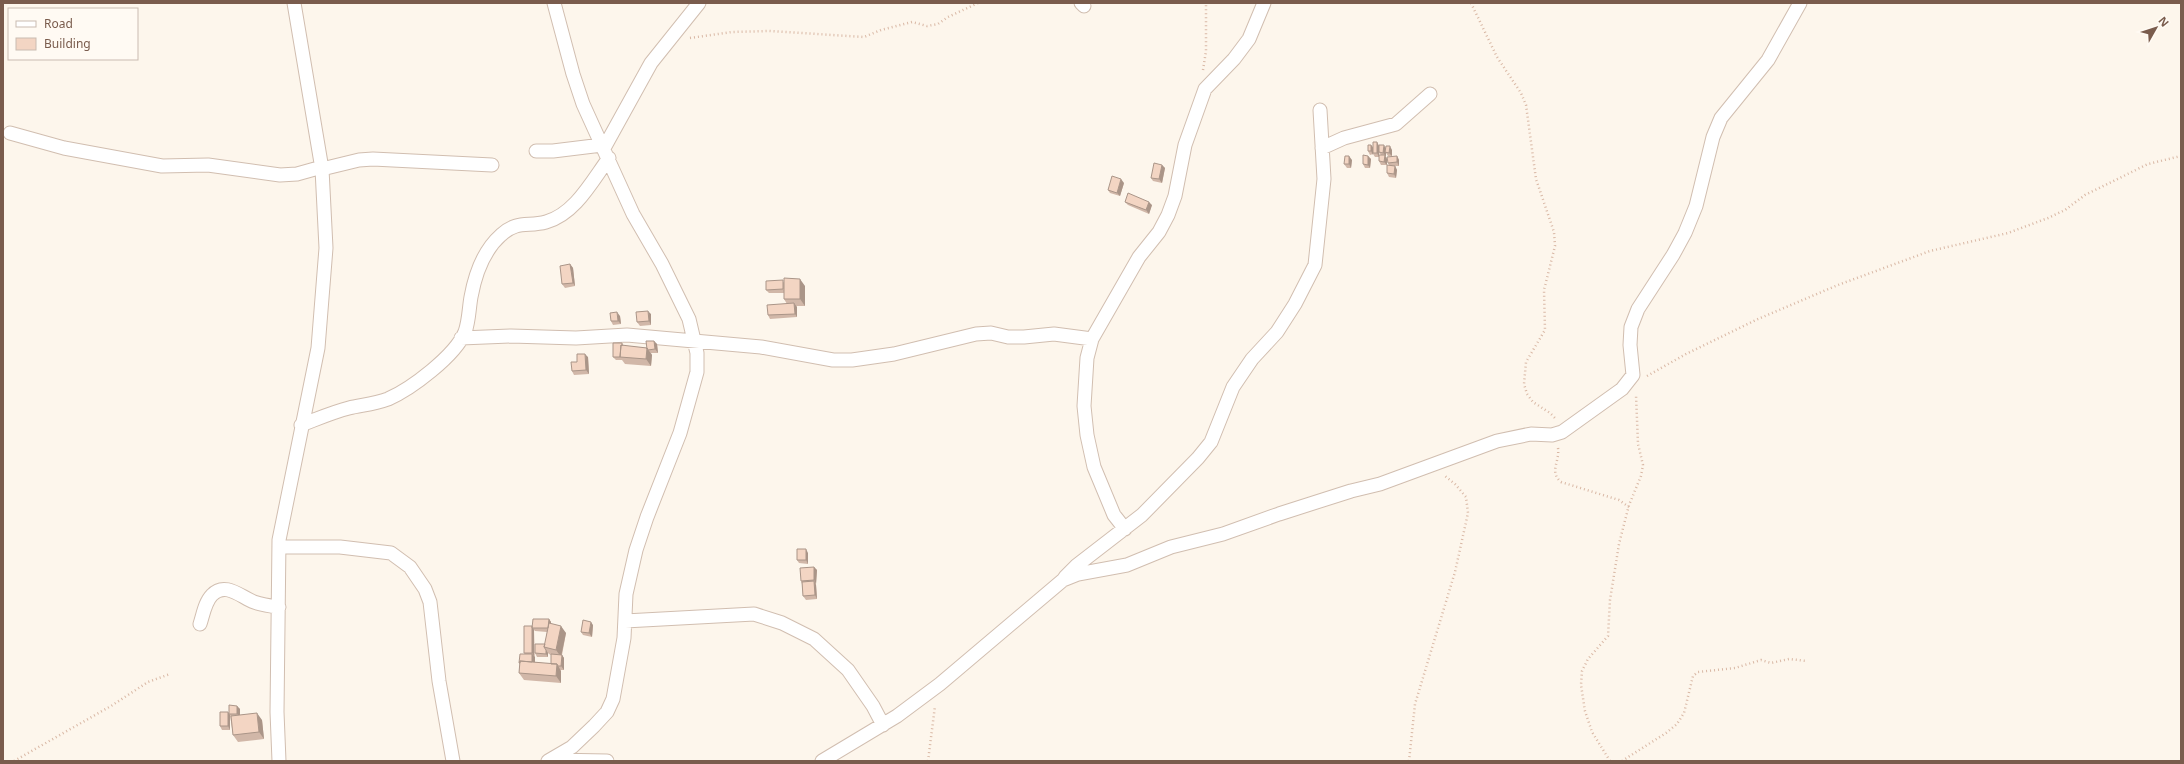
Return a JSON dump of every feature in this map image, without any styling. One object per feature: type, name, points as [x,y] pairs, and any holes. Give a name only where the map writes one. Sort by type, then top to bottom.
[{"type":"street","points":[[279,761],[279,546],[301,425],[318,348],[326,248],[322,168],[294,3]]},
{"type":"street","points":[[549,760],[572,747],[607,712],[617,685],[625,621],[626,594],[636,550],[647,517],[680,433],[693,387],[697,359],[689,319],[662,264],[633,214],[604,151],[573,74],[554,3]]},
{"type":"street","points":[[301,425],[343,410],[389,399],[436,366],[454,349],[464,333],[476,275],[488,250],[500,235],[513,226],[545,222],[560,217],[588,188],[604,151],[652,63],[699,3]]},
{"type":"street","points":[[1125,529],[1106,498],[1094,467],[1087,435],[1084,384],[1087,358],[1092,339],[1139,257],[1159,232],[1168,215],[1175,196],[1185,145],[1205,89],[1234,59],[1249,38],[1264,3]]},
{"type":"street","points":[[1063,580],[1078,574],[1127,565],[1171,547],[1223,534],[1351,491],[1380,484],[1424,466],[1497,441],[1531,434],[1557,434],[1632,382],[1633,375],[1630,345],[1631,327],[1638,309],[1673,255],[1685,233],[1696,206],[1713,137],[1721,118],[1730,104],[1768,60],[1800,3]]},
{"type":"street","points":[[1322,148],[1344,138],[1396,124],[1430,94]]},
{"type":"street","points":[[822,761],[883,725],[940,684],[1063,580],[1076,566],[1142,515],[1169,489],[1210,442],[1234,387],[1252,359],[1277,332],[1295,304],[1314,265],[1324,179],[1320,110]]},
{"type":"street","points":[[10,133],[64,148],[162,166],[208,165],[280,175],[297,174],[359,160],[372,159],[492,165]]},
{"type":"street","points":[[536,151],[604,151]]},
{"type":"street","points":[[461,338],[511,336],[576,338],[627,335],[694,340],[796,352],[833,360],[852,360],[894,354],[976,334],[991,333],[1008,337],[1054,334],[1092,339]]},
{"type":"street","points":[[279,546],[340,547],[391,553],[410,567],[425,589],[430,602],[439,681],[453,761]]},
{"type":"street","points":[[200,624],[206,603],[217,591],[225,589],[252,601],[278,607]]},
{"type":"street","points":[[625,621],[754,614],[782,622],[814,639],[848,670],[869,699],[883,725]]},
{"type":"street","points":[[549,760],[607,761]]},
{"type":"path","points":[[670,39],[705,37],[732,32],[769,31],[864,37],[881,30],[912,22],[927,26],[938,24],[948,17],[978,3]]},
{"type":"path","points":[[1202,71],[1206,51],[1206,3]]},
{"type":"path","points":[[1471,3],[1497,57],[1521,93],[1526,105],[1536,179],[1554,232],[1555,246],[1544,290],[1545,330],[1526,362],[1524,384],[1527,394],[1532,402],[1555,417],[1559,457],[1554,473],[1556,478],[1561,482],[1619,500],[1629,507]]},
{"type":"path","points":[[1610,761],[1592,732],[1582,696],[1582,670],[1588,659],[1608,636],[1612,585],[1629,507],[1643,465],[1637,438],[1632,382],[1758,319],[1838,284],[1930,251],[2008,233],[2065,210],[2085,195],[2148,164],[2181,156]]},
{"type":"path","points":[[1409,761],[1416,704],[1455,572],[1468,513],[1466,497],[1455,484],[1443,475],[1424,466]]},
{"type":"path","points":[[1622,761],[1666,733],[1677,724],[1684,713],[1693,676],[1698,672],[1735,668],[1761,660],[1771,663],[1789,660],[1807,661]]},
{"type":"path","points":[[14,761],[111,706],[148,682],[170,674]]},
{"type":"path","points":[[928,761],[934,707],[940,684]]},
{"type":"building","points":[[1373,142],[1377,142],[1377,153],[1373,153]]},
{"type":"building","points":[[1368,145],[1371,145],[1371,151],[1368,151]]},
{"type":"building","points":[[1379,145],[1384,145],[1383,153],[1379,152]]},
{"type":"building","points":[[1386,146],[1390,146],[1389,153],[1385,152]]},
{"type":"building","points":[[1363,155],[1368,156],[1368,165],[1363,164]]},
{"type":"building","points":[[1379,155],[1385,155],[1384,162],[1379,161]]},
{"type":"building","points":[[1345,156],[1349,156],[1349,164],[1344,164]]},
{"type":"building","points":[[1397,156],[1397,162],[1388,163],[1387,157]]},
{"type":"building","points":[[1154,163],[1162,165],[1159,179],[1151,178]]},
{"type":"building","points":[[1387,165],[1395,166],[1394,174],[1387,173]]},
{"type":"building","points":[[1112,176],[1121,179],[1117,193],[1108,190]]},
{"type":"building","points":[[1128,193],[1149,202],[1146,210],[1125,202]]},
{"type":"building","points":[[570,264],[573,283],[562,284],[560,266]]},
{"type":"building","points":[[784,278],[800,279],[800,299],[784,299]]},
{"type":"building","points":[[783,280],[783,289],[766,290],[766,281]]},
{"type":"building","points":[[794,303],[795,314],[768,315],[767,305]]},
{"type":"building","points":[[648,311],[649,321],[637,322],[636,312]]},
{"type":"building","points":[[617,312],[618,321],[611,321],[610,313]]},
{"type":"building","points":[[646,341],[654,341],[655,349],[648,350]]},
{"type":"building","points":[[613,343],[622,343],[620,357],[613,357]]},
{"type":"building","points":[[621,345],[647,348],[646,359],[620,357]]},
{"type":"building","points":[[577,354],[585,354],[586,370],[572,371],[571,362],[577,362]]},
{"type":"building","points":[[797,549],[806,549],[806,560],[797,560]]},
{"type":"building","points":[[814,567],[814,580],[801,581],[800,568]]},
{"type":"building","points":[[814,581],[815,595],[803,596],[802,582]]},
{"type":"building","points":[[533,619],[549,619],[548,628],[532,628]]},
{"type":"building","points":[[583,620],[591,622],[589,633],[581,632]]},
{"type":"building","points":[[549,623],[561,626],[556,650],[544,647]]},
{"type":"building","points":[[524,626],[532,626],[532,653],[524,653]]},
{"type":"building","points":[[535,644],[545,644],[544,647],[546,654],[535,653]]},
{"type":"building","points":[[520,654],[532,654],[532,662],[520,661],[519,663]]},
{"type":"building","points":[[551,654],[562,655],[561,666],[551,664]]},
{"type":"building","points":[[520,661],[557,664],[556,676],[519,673]]},
{"type":"building","points":[[229,705],[237,706],[237,714],[229,714]]},
{"type":"building","points":[[220,712],[228,712],[228,726],[220,726]]},
{"type":"building","points":[[257,713],[259,732],[233,735],[231,716]]}]
